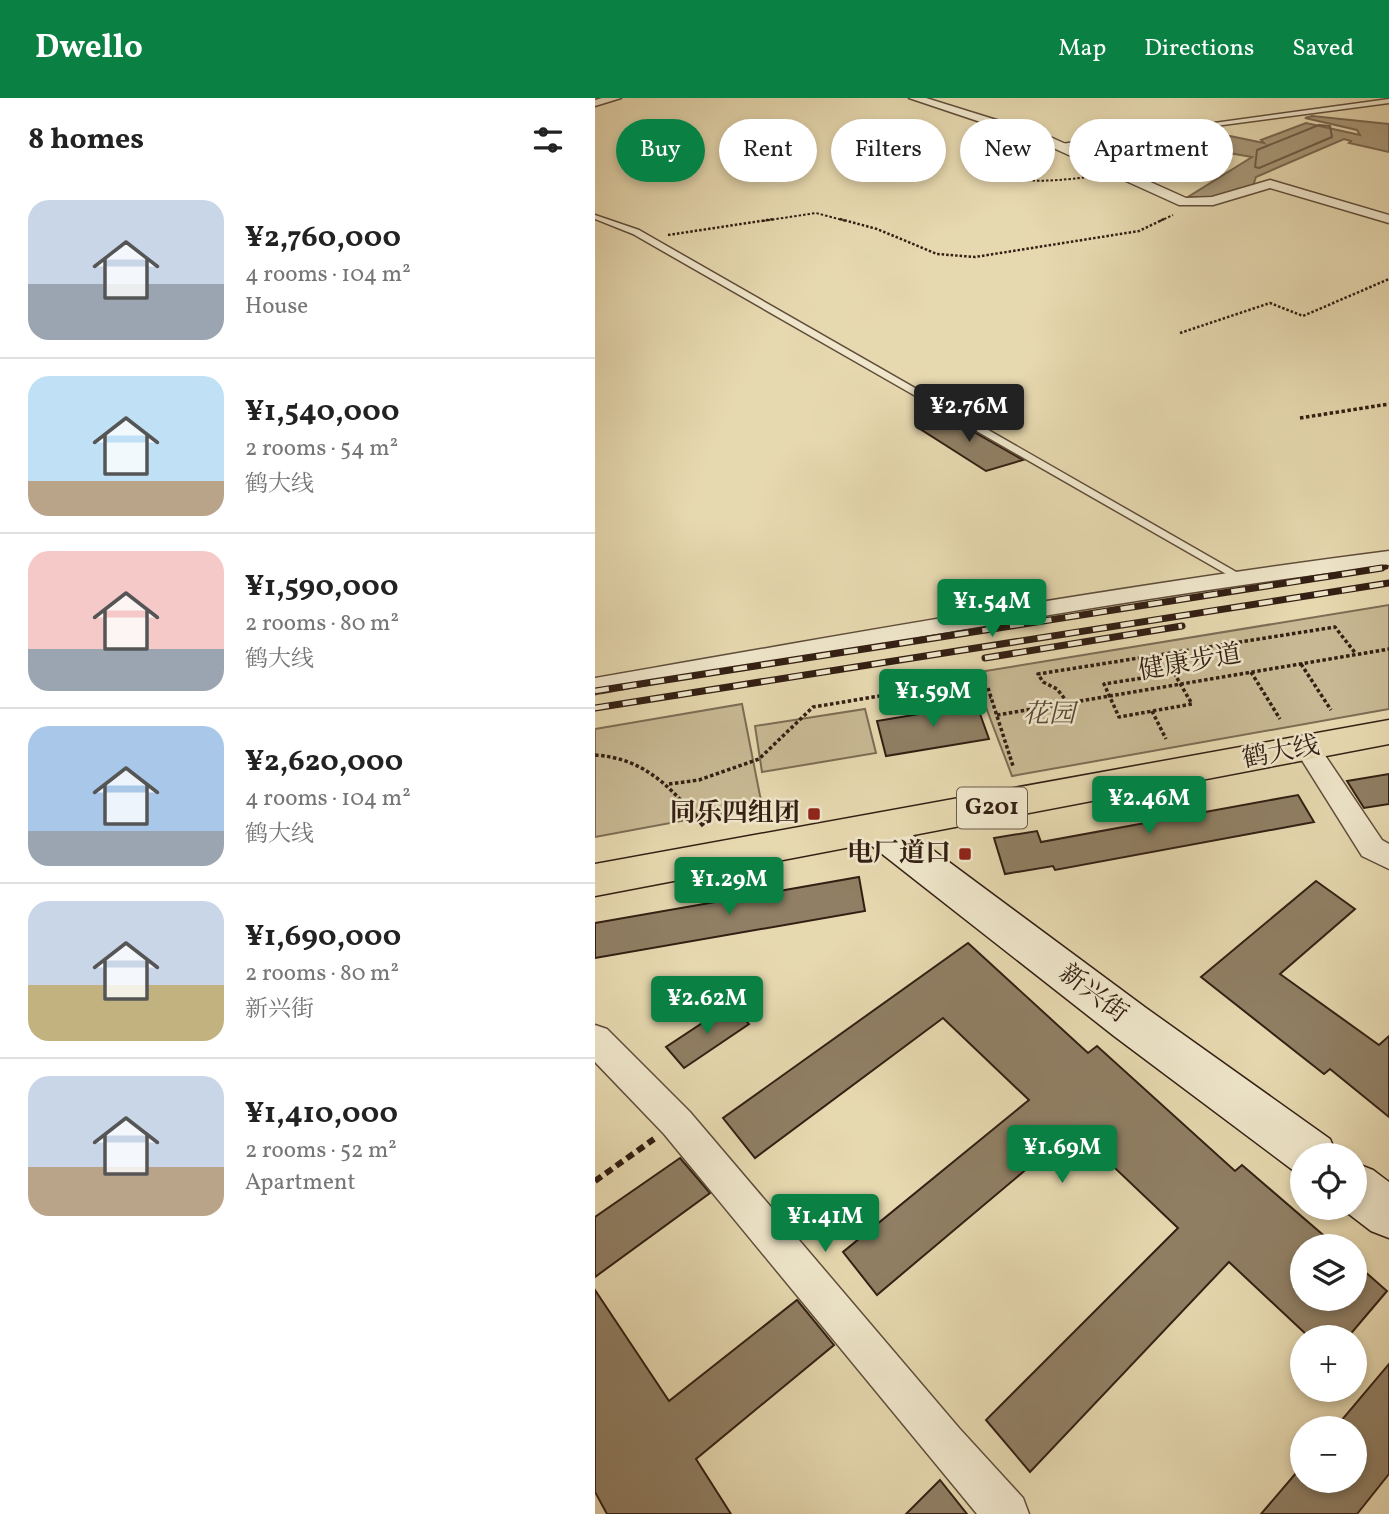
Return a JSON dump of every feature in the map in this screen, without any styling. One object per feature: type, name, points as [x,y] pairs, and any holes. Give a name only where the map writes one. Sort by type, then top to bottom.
[{"type":"highway","name":"鹤大线","points":[[595,880],[877,830],[1389,732]]},
{"type":"street","points":[[595,103],[615,98]]},
{"type":"street","points":[[915,98],[1069,150]]},
{"type":"street","points":[[1140,182],[1184,202],[1213,201],[1270,184],[1389,219]]},
{"type":"street","points":[[595,686],[1020,611],[1239,577],[1389,558]]},
{"type":"street","points":[[1307,748],[1372,848],[1389,858]]},
{"type":"street","name":"新兴街","points":[[877,830],[1130,1022],[1296,1143]]},
{"type":"street","points":[[595,1039],[677,1123],[944,1443],[1007,1514]]},
{"type":"street","points":[[1367,1196],[1389,1213]]},
{"type":"lane","points":[[1057,145],[1389,101]]},
{"type":"lane","points":[[595,217],[646,238],[1239,577]]},
{"type":"path","points":[[1018,182],[1043,182]]},
{"type":"path","points":[[646,238],[817,213],[877,229],[937,254],[975,257],[1139,231],[1175,213],[1189,202]]},
{"type":"path","points":[[1180,333],[1270,303],[1303,316],[1389,279]]},
{"type":"path","points":[[1300,418],[1389,404]]},
{"type":"path","points":[[1068,703],[1056,689],[1043,682],[1038,674],[1335,627],[1356,655]]},
{"type":"path","name":"健康步道","points":[[997,715],[1389,649]]},
{"type":"path","points":[[1301,664],[1331,710]]},
{"type":"path","points":[[1251,672],[1280,719]]},
{"type":"path","points":[[1174,673],[1192,704],[1119,716],[1109,696],[1104,684],[1174,673]]},
{"type":"path","points":[[669,784],[699,780],[759,759],[813,707],[928,688],[977,699],[991,697]]},
{"type":"path","points":[[988,688],[1013,766]]},
{"type":"path","points":[[1152,711],[1166,739]]},
{"type":"path","points":[[595,755],[613,755],[644,766],[669,784],[705,827]]},
{"type":"path","points":[[595,1181],[677,1123]]},
{"type":"green space","name":"花园","points":[[1389,605],[1389,709],[1012,776],[973,673]]},
{"type":"green space","points":[[742,704],[762,806],[595,837],[595,729]]},
{"type":"green space","points":[[865,709],[876,753],[762,772],[755,726]]},
{"type":"water","points":[[1312,116],[1389,124],[1389,152],[1349,143],[1351,141],[1344,139],[1256,177],[1253,186],[1213,198],[1188,197],[1212,182],[1233,182],[1233,169],[1252,157],[1233,154],[1233,137],[1264,143],[1261,140],[1306,123],[1360,135],[1357,130],[1305,118]]},
{"type":"building","points":[[946,416],[1023,460],[986,471],[917,427]]},
{"type":"building","points":[[975,700],[989,739],[886,756],[877,721],[937,711],[935,707]]},
{"type":"building","points":[[1389,774],[1389,804],[1364,808],[1347,781]]},
{"type":"building","points":[[1298,795],[1314,822],[1055,870],[1053,866],[1005,874],[994,838],[1037,831],[1041,842]]},
{"type":"building","points":[[859,877],[865,911],[595,958],[595,923]]},
{"type":"building","points":[[1316,881],[1355,909],[1280,974],[1379,1045],[1389,1036],[1389,1117],[1330,1069],[1324,1074],[1201,977]]},
{"type":"building","points":[[968,943],[1088,1053],[1097,1046],[1235,1171],[1242,1165],[1290,1206],[1290,1220],[1306,1220],[1322,1234],[1290,1234],[1290,1311],[1367,1311],[1367,1274],[1387,1291],[1358,1325],[1296,1325],[1229,1262],[1030,1472],[986,1420],[1178,1228],[1074,1129],[877,1295],[843,1252],[1029,1100],[943,1018],[755,1158],[723,1118]]},
{"type":"building","points":[[731,1004],[749,1024],[684,1068],[666,1047]]},
{"type":"building","points":[[680,1158],[710,1193],[595,1277],[595,1217]]},
{"type":"building","points":[[595,1290],[669,1401],[797,1300],[834,1345],[696,1459],[731,1514],[607,1514],[595,1492]]},
{"type":"building","points":[[1389,1364],[1389,1474],[1357,1514],[1261,1514],[1290,1480],[1290,1493],[1367,1493],[1367,1416],[1345,1416],[1357,1402],[1367,1402],[1367,1390]]},
{"type":"building","points":[[940,1480],[967,1514],[906,1514]]},
{"type":"railway","points":[[1371,569],[1386,567]]},
{"type":"railway","points":[[595,691],[1382,568]]},
{"type":"railway","points":[[595,708],[1389,583]]},
{"type":"railway","points":[[985,658],[1182,626]]},
{"type":"place","name":"同乐四组团","points":[[814,814]]},
{"type":"place","name":"电厂道口","points":[[965,854]]}]
